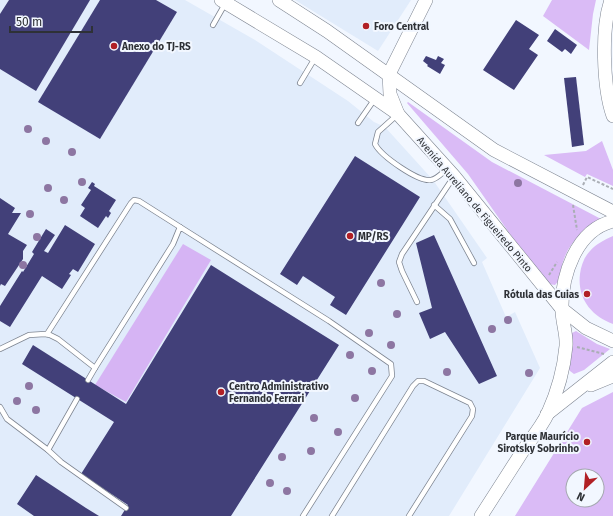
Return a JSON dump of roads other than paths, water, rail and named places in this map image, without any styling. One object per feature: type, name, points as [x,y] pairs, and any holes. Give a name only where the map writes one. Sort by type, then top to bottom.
[{"type":"main road","points":[[279,0],[327,31],[494,150],[613,212]]},
{"type":"main road","points":[[398,114],[390,94],[388,74],[426,0]]},
{"type":"main road","points":[[611,0],[605,33],[607,72],[613,116]]},
{"type":"main road","name":"Avenida Aureliano de Figueiredo Pinto","points":[[224,1],[316,57],[398,114],[451,172],[562,309],[586,328],[613,341]]},
{"type":"main road","points":[[481,516],[547,414],[560,380],[566,345],[562,309],[565,279],[570,261],[578,247],[591,233],[608,223],[613,222]]},
{"type":"main road","points":[[547,414],[576,391],[611,358]]},
{"type":"main road","points":[[576,391],[613,376]]},
{"type":"lane","points":[[213,25],[224,1]]},
{"type":"lane","points":[[300,84],[316,57]]},
{"type":"lane","points":[[358,123],[376,98]]},
{"type":"lane","points":[[398,114],[378,132],[375,144],[378,151],[415,177],[424,180],[433,180],[451,172]]},
{"type":"lane","points":[[417,302],[399,262],[402,254],[434,205],[451,172]]},
{"type":"lane","points":[[47,334],[130,203],[134,200],[139,201],[329,321],[391,364],[392,376],[303,516]]},
{"type":"lane","points":[[434,205],[450,219],[474,263]]},
{"type":"lane","points":[[88,380],[173,244],[180,227]]},
{"type":"lane","points":[[0,349],[28,335],[47,334],[58,340],[95,368]]},
{"type":"lane","points":[[332,516],[413,386],[418,381],[424,381],[431,383],[470,403],[473,409],[472,416],[409,516]]},
{"type":"lane","points":[[48,450],[77,399]]},
{"type":"lane","points":[[0,407],[7,419],[48,450],[60,462],[126,508]]},
{"type":"place","name":"Foro Central","points":[[366,26]]},
{"type":"place","name":"Anexo do TJ-RS","points":[[114,46]]},
{"type":"place","name":"MP/RS","points":[[350,236]]},
{"type":"place","name":"Rótula das Cuias","points":[[587,294]]},
{"type":"place","name":"Centro Administrativo Fernando Ferrari","points":[[221,392]]},
{"type":"place","name":"Parque Maurício Sirotsky Sobrinho","points":[[587,442]]}]
